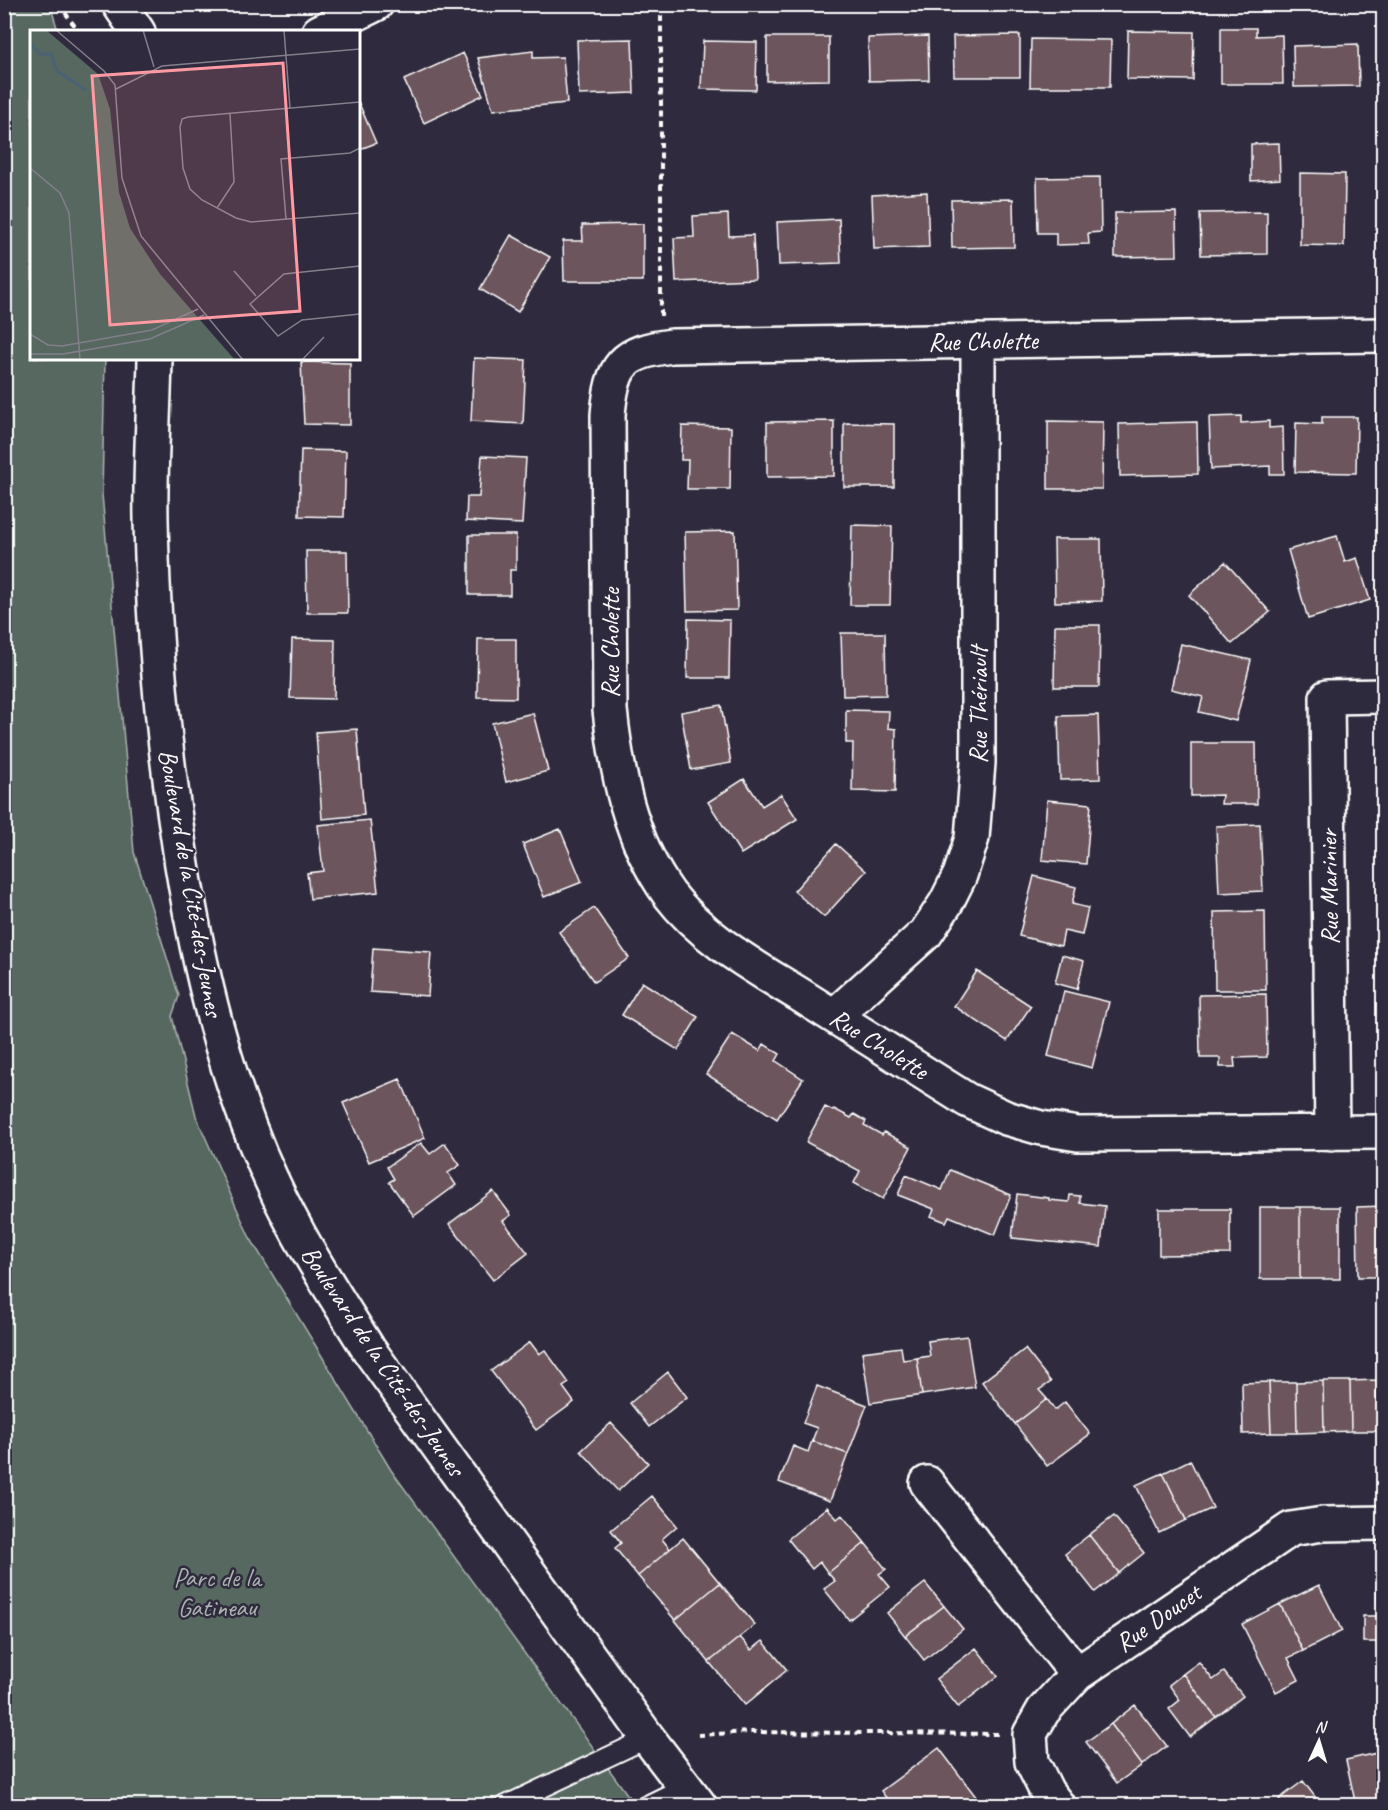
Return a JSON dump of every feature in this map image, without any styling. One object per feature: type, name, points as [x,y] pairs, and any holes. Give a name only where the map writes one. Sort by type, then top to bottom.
[{"type":"street","points":[[119,4],[137,30]]},
{"type":"street","points":[[323,30],[376,4]]},
{"type":"street","name":"Rue Cholette","points":[[1383,335],[661,347],[628,357],[618,371],[610,389],[609,406],[610,710],[614,752],[635,832],[651,865],[669,894],[694,922],[730,951],[967,1100],[1006,1118],[1041,1128],[1078,1134],[1383,1132]]},
{"type":"street","name":"Rue Thériault","points":[[834,1016],[926,933],[946,903],[960,875],[972,838],[978,763],[978,341]]},
{"type":"street","name":"Boulevard de la Cité-des-Jeunes","points":[[154,360],[151,519],[156,629],[165,740],[177,832],[196,944],[212,1015],[229,1072],[271,1179],[329,1286],[369,1350],[648,1738],[693,1796]]},
{"type":"street","name":"Rue Marinier","points":[[1332,1133],[1327,697],[1383,696]]},
{"type":"street","points":[[927,1483],[1077,1674]]},
{"type":"street","name":"Rue Doucet","points":[[1030,1734],[1043,1711],[1077,1674],[1290,1528],[1323,1524],[1383,1523]]},
{"type":"street","points":[[1030,1734],[1032,1762],[1047,1792],[1058,1806]]},
{"type":"lane","points":[[504,1806],[648,1738]]},
{"type":"lane","points":[[645,1806],[693,1796]]},
{"type":"path","points":[[59,4],[78,30]]},
{"type":"path","points":[[661,4],[661,347]]},
{"type":"path","points":[[698,1735],[749,1732],[1030,1734]]},
{"type":"green space","name":"Parc de la Gatineau","points":[[50,4],[58,30],[30,30],[30,360],[105,360],[102,494],[134,852],[179,996],[172,1016],[196,1116],[249,1236],[391,1470],[635,1805],[5,1805],[4,5]]},
{"type":"building","points":[[1221,28],[1256,28],[1256,36],[1282,35],[1283,84],[1221,84]]},
{"type":"building","points":[[1128,31],[1194,32],[1193,80],[1127,79]]},
{"type":"building","points":[[1020,35],[1020,77],[954,77],[953,36]]},
{"type":"building","points":[[928,36],[929,80],[869,81],[868,38]]},
{"type":"building","points":[[767,37],[829,37],[829,80],[767,81]]},
{"type":"building","points":[[632,39],[634,93],[579,95],[577,40]]},
{"type":"building","points":[[1031,39],[1111,40],[1110,87],[1030,87]]},
{"type":"building","points":[[703,41],[757,42],[756,90],[701,89]]},
{"type":"building","points":[[1358,44],[1359,86],[1294,87],[1293,46]]},
{"type":"building","points":[[533,51],[533,58],[563,57],[567,103],[493,110],[478,58]]},
{"type":"building","points":[[463,53],[483,95],[424,123],[404,80]]},
{"type":"building","points":[[360,106],[376,143],[360,149]]},
{"type":"building","points":[[1279,143],[1280,179],[1251,181],[1251,144]]},
{"type":"building","points":[[1300,173],[1345,174],[1344,246],[1300,245]]},
{"type":"building","points":[[1100,177],[1101,232],[1088,233],[1089,244],[1056,245],[1056,233],[1038,233],[1037,178]]},
{"type":"building","points":[[927,192],[929,247],[874,249],[872,195]]},
{"type":"building","points":[[1013,199],[1014,247],[952,248],[951,200]]},
{"type":"building","points":[[1176,212],[1177,256],[1115,257],[1115,213]]},
{"type":"building","points":[[1267,212],[1267,254],[1201,255],[1200,213]]},
{"type":"building","points":[[728,214],[729,236],[753,235],[755,279],[676,282],[674,238],[694,237],[693,216]]},
{"type":"building","points":[[839,219],[841,263],[779,265],[777,222]]},
{"type":"building","points":[[643,224],[643,281],[564,281],[563,241],[583,241],[582,225]]},
{"type":"building","points":[[511,235],[550,257],[518,312],[480,289]]},
{"type":"building","points":[[474,358],[526,360],[523,424],[471,421]]},
{"type":"building","points":[[301,362],[350,363],[350,425],[304,424]]},
{"type":"building","points":[[1376,414],[1384,414],[1384,472],[1378,472]]},
{"type":"building","points":[[1241,416],[1241,423],[1269,421],[1269,428],[1283,427],[1284,474],[1270,474],[1270,466],[1211,469],[1209,417]]},
{"type":"building","points":[[1322,417],[1357,417],[1356,473],[1295,472],[1296,423],[1322,424]]},
{"type":"building","points":[[834,421],[834,476],[767,477],[767,422]]},
{"type":"building","points":[[1048,421],[1103,422],[1102,489],[1048,489]]},
{"type":"building","points":[[1197,422],[1198,474],[1120,476],[1119,424]]},
{"type":"building","points":[[844,423],[894,424],[894,487],[844,487]]},
{"type":"building","points":[[682,426],[731,427],[730,489],[687,489],[688,460],[681,460]]},
{"type":"building","points":[[301,450],[346,451],[344,517],[299,516]]},
{"type":"building","points":[[482,456],[526,458],[522,524],[466,521],[467,497],[479,497]]},
{"type":"building","points":[[852,525],[892,526],[890,605],[850,605]]},
{"type":"building","points":[[735,531],[737,610],[687,611],[685,532]]},
{"type":"building","points":[[469,535],[516,535],[516,570],[510,570],[510,595],[469,595]]},
{"type":"building","points":[[1337,536],[1345,562],[1357,558],[1370,600],[1308,619],[1288,550]]},
{"type":"building","points":[[1054,539],[1101,539],[1102,601],[1055,602]]},
{"type":"building","points":[[306,551],[347,551],[348,613],[307,613]]},
{"type":"building","points":[[1381,558],[1384,558],[1384,607],[1380,607]]},
{"type":"building","points":[[1225,562],[1270,612],[1232,644],[1189,595]]},
{"type":"building","points":[[688,619],[730,620],[729,678],[687,678]]},
{"type":"building","points":[[1055,625],[1100,625],[1099,687],[1054,687]]},
{"type":"building","points":[[841,633],[885,633],[886,695],[843,696]]},
{"type":"building","points":[[292,639],[335,640],[334,699],[290,698]]},
{"type":"building","points":[[478,639],[516,639],[516,698],[477,697]]},
{"type":"building","points":[[1181,644],[1251,660],[1236,721],[1199,712],[1203,697],[1171,689]]},
{"type":"building","points":[[721,705],[731,763],[691,770],[681,712]]},
{"type":"building","points":[[846,710],[889,711],[888,728],[896,729],[895,792],[852,791],[853,743],[846,743]]},
{"type":"building","points":[[533,713],[548,771],[506,782],[492,723]]},
{"type":"building","points":[[1098,715],[1100,779],[1060,780],[1058,716]]},
{"type":"building","points":[[357,729],[364,815],[322,819],[316,732]]},
{"type":"building","points":[[1191,743],[1256,743],[1257,804],[1221,804],[1222,795],[1191,796]]},
{"type":"building","points":[[744,779],[762,806],[781,794],[797,819],[741,854],[708,802]]},
{"type":"building","points":[[1047,800],[1091,804],[1086,864],[1042,860]]},
{"type":"building","points":[[370,820],[378,892],[310,899],[307,873],[323,871],[318,825]]},
{"type":"building","points":[[1260,824],[1263,891],[1219,893],[1216,826]]},
{"type":"building","points":[[560,829],[582,882],[544,897],[523,844]]},
{"type":"building","points":[[836,844],[866,871],[824,917],[794,891]]},
{"type":"building","points":[[1034,876],[1076,887],[1072,904],[1088,908],[1082,935],[1064,931],[1061,946],[1019,936]]},
{"type":"building","points":[[594,908],[629,958],[594,982],[559,932]]},
{"type":"building","points":[[1265,911],[1266,990],[1215,990],[1214,912]]},
{"type":"building","points":[[373,948],[431,952],[428,996],[370,992]]},
{"type":"building","points":[[1062,955],[1084,961],[1077,989],[1055,983]]},
{"type":"building","points":[[977,971],[1031,1006],[1007,1041],[954,1006]]},
{"type":"building","points":[[642,982],[698,1017],[678,1050],[622,1015]]},
{"type":"building","points":[[1064,991],[1109,1002],[1092,1068],[1048,1056]]},
{"type":"building","points":[[1266,994],[1267,1057],[1234,1058],[1235,1067],[1220,1067],[1220,1058],[1200,1058],[1199,995]]},
{"type":"building","points":[[732,1034],[760,1051],[764,1044],[780,1054],[776,1061],[803,1079],[777,1119],[706,1074]]},
{"type":"building","points":[[400,1079],[425,1138],[369,1162],[343,1103]]},
{"type":"building","points":[[825,1107],[851,1118],[854,1114],[866,1121],[864,1125],[882,1135],[884,1132],[911,1147],[883,1199],[854,1183],[860,1171],[806,1142]]},
{"type":"building","points":[[421,1143],[430,1154],[445,1143],[460,1165],[448,1173],[456,1185],[414,1216],[389,1182],[394,1179],[387,1167]]},
{"type":"building","points":[[950,1170],[1011,1195],[995,1235],[949,1216],[946,1222],[931,1216],[934,1209],[898,1195],[906,1175],[942,1190]]},
{"type":"building","points":[[493,1191],[511,1215],[503,1221],[528,1253],[493,1280],[449,1224]]},
{"type":"building","points":[[1017,1194],[1069,1202],[1070,1195],[1080,1196],[1080,1203],[1105,1206],[1101,1247],[1012,1238]]},
{"type":"building","points":[[1384,1206],[1384,1277],[1358,1277],[1357,1207]]},
{"type":"building","points":[[1260,1207],[1300,1207],[1300,1279],[1260,1279]]},
{"type":"building","points":[[1300,1207],[1340,1207],[1340,1279],[1300,1279]]},
{"type":"building","points":[[1159,1209],[1230,1209],[1230,1254],[1159,1255]]},
{"type":"building","points":[[967,1336],[975,1387],[922,1395],[917,1358],[930,1356],[928,1341]]},
{"type":"building","points":[[530,1342],[539,1354],[545,1350],[569,1383],[563,1387],[574,1402],[536,1430],[491,1371]]},
{"type":"building","points":[[901,1347],[903,1360],[917,1358],[922,1395],[870,1403],[862,1352]]},
{"type":"building","points":[[1025,1349],[1051,1382],[1039,1390],[1047,1399],[1015,1424],[982,1382]]},
{"type":"building","points":[[668,1372],[687,1397],[649,1427],[630,1403]]},
{"type":"building","points":[[1377,1380],[1384,1380],[1384,1431],[1378,1431]]},
{"type":"building","points":[[1377,1380],[1378,1431],[1351,1431],[1350,1381]]},
{"type":"building","points":[[1323,1381],[1350,1381],[1351,1431],[1324,1432]]},
{"type":"building","points":[[1323,1381],[1324,1432],[1297,1433],[1296,1382]]},
{"type":"building","points":[[1269,1382],[1296,1382],[1297,1433],[1271,1433]]},
{"type":"building","points":[[1269,1382],[1271,1433],[1243,1434],[1242,1383]]},
{"type":"building","points":[[817,1386],[867,1405],[848,1454],[812,1441],[817,1428],[803,1423]]},
{"type":"building","points":[[1047,1399],[1055,1410],[1065,1402],[1090,1434],[1047,1466],[1015,1424]]},
{"type":"building","points":[[611,1423],[648,1463],[618,1491],[581,1451]]},
{"type":"building","points":[[812,1441],[848,1454],[830,1501],[779,1482],[793,1446],[808,1452]]},
{"type":"building","points":[[1190,1460],[1213,1508],[1186,1520],[1163,1473]]},
{"type":"building","points":[[1163,1473],[1186,1520],[1159,1533],[1136,1485]]},
{"type":"building","points":[[652,1496],[677,1526],[662,1539],[670,1549],[638,1576],[615,1548],[621,1543],[611,1530]]},
{"type":"building","points":[[827,1507],[837,1519],[842,1515],[865,1543],[828,1573],[820,1562],[812,1569],[788,1539]]},
{"type":"building","points":[[1114,1516],[1144,1553],[1119,1573],[1089,1535]]},
{"type":"building","points":[[1089,1535],[1119,1573],[1095,1592],[1065,1554]]},
{"type":"building","points":[[683,1538],[720,1583],[675,1620],[638,1576]]},
{"type":"building","points":[[865,1543],[886,1569],[879,1574],[890,1587],[849,1620],[824,1589],[835,1581],[828,1573]]},
{"type":"building","points":[[720,1583],[755,1625],[709,1662],[675,1620]]},
{"type":"building","points":[[925,1583],[944,1606],[905,1636],[887,1613]]},
{"type":"building","points":[[1319,1585],[1342,1631],[1303,1651],[1280,1604]]},
{"type":"building","points":[[1377,1587],[1384,1587],[1384,1642],[1363,1642],[1363,1616],[1378,1616]]},
{"type":"building","points":[[1280,1604],[1303,1651],[1288,1658],[1299,1680],[1276,1692],[1242,1624]]},
{"type":"building","points":[[944,1606],[963,1629],[924,1660],[905,1636]]},
{"type":"building","points":[[740,1637],[751,1650],[763,1641],[787,1670],[745,1705],[709,1662]]},
{"type":"building","points":[[976,1648],[998,1676],[958,1707],[936,1679]]},
{"type":"building","points":[[1199,1662],[1213,1680],[1224,1672],[1243,1696],[1216,1717],[1183,1674]]},
{"type":"building","points":[[1183,1674],[1216,1717],[1190,1737],[1169,1709],[1180,1700],[1169,1685]]},
{"type":"building","points":[[1135,1705],[1167,1746],[1142,1765],[1111,1724]]},
{"type":"building","points":[[1111,1724],[1142,1765],[1117,1783],[1086,1742]]},
{"type":"building","points":[[939,1748],[983,1806],[892,1806],[881,1791]]},
{"type":"building","points":[[1381,1752],[1384,1763],[1384,1806],[1356,1806],[1346,1760]]},
{"type":"building","points":[[1303,1781],[1322,1806],[1283,1806],[1279,1799]]}]
